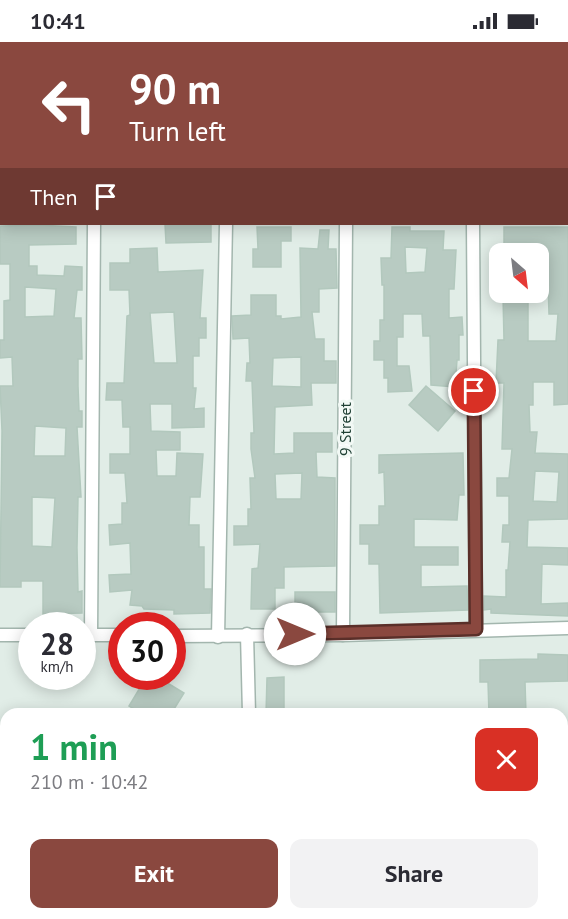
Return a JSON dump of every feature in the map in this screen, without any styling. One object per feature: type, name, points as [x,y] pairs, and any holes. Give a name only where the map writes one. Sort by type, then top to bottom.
[{"type":"street","points":[[87,612],[94,225]]},
{"type":"street","points":[[218,637],[226,225]]},
{"type":"street","name":"9 Street","points":[[343,635],[346,225]]},
{"type":"street","points":[[473,225],[476,629]]},
{"type":"street","points":[[186,636],[343,635],[476,629],[568,628]]},
{"type":"street","points":[[248,634],[249,708]]},
{"type":"street","points":[[0,635],[18,635]]},
{"type":"building","points":[[165,225],[211,225],[211,242],[166,243]]},
{"type":"building","points":[[0,226],[76,227],[76,244],[29,245],[29,266],[37,266],[37,275],[64,276],[65,266],[82,267],[82,290],[77,290],[74,318],[81,318],[82,359],[78,359],[78,386],[82,427],[77,427],[81,497],[78,497],[77,548],[78,592],[82,591],[82,612],[43,612],[43,581],[21,581],[21,587],[0,587],[2,431],[0,386],[13,386],[12,357],[0,358],[0,340],[4,340],[4,301],[10,300],[10,264],[0,264]],"holes":[[[25,287],[56,289],[54,316],[25,317]],[[35,426],[66,428],[65,456],[34,456]],[[32,497],[55,498],[52,547],[32,546]]]},
{"type":"building","points":[[257,227],[291,227],[291,241],[281,241],[281,267],[253,267],[253,249],[258,249]]},
{"type":"building","points":[[392,227],[410,227],[410,231],[444,231],[443,250],[456,250],[454,289],[449,289],[449,318],[462,317],[463,335],[459,335],[459,360],[457,360],[455,387],[431,385],[430,336],[423,336],[422,314],[403,314],[403,337],[397,337],[397,366],[409,366],[412,391],[388,392],[388,378],[384,378],[384,360],[374,360],[374,341],[380,341],[380,320],[384,320],[381,258],[391,258]],"holes":[[[405,247],[427,248],[425,272],[406,273]]]},
{"type":"building","points":[[504,227],[568,227],[568,404],[554,405],[554,382],[533,382],[533,405],[529,405],[530,432],[537,432],[535,453],[568,454],[568,519],[528,520],[527,547],[568,548],[568,565],[542,564],[541,604],[568,603],[568,616],[491,613],[491,609],[484,610],[484,596],[506,597],[506,570],[508,570],[510,542],[502,542],[503,525],[509,525],[509,496],[497,496],[497,478],[509,478],[512,449],[502,449],[504,383],[496,383],[498,340],[504,340],[503,303],[528,303],[528,341],[556,341],[558,314],[549,314],[549,243],[504,243]],"holes":[[[535,471],[559,472],[557,502],[533,501]]]},
{"type":"building","points":[[320,230],[329,230],[328,249],[336,249],[337,288],[319,289],[319,312],[312,312],[315,339],[324,339],[324,361],[336,361],[336,383],[311,383],[312,405],[275,407],[274,454],[294,453],[294,433],[332,433],[332,452],[316,452],[317,477],[335,478],[335,566],[284,567],[284,588],[275,588],[275,609],[251,609],[252,569],[258,568],[260,544],[234,545],[234,526],[248,526],[248,509],[251,509],[250,478],[255,478],[251,449],[251,433],[254,433],[252,381],[246,381],[247,363],[250,363],[249,338],[233,339],[232,316],[251,315],[251,295],[276,295],[276,316],[281,316],[281,319],[301,317],[300,248],[318,249]],"holes":[[[301,357],[301,387],[272,386],[273,358]],[[302,473],[301,499],[276,499],[275,474]]]},
{"type":"building","points":[[157,248],[158,272],[203,270],[200,318],[206,318],[206,338],[199,338],[199,356],[193,356],[193,388],[196,388],[194,409],[204,408],[204,427],[172,428],[172,404],[150,404],[151,431],[180,432],[180,450],[156,450],[157,476],[176,476],[177,453],[203,454],[200,497],[190,497],[189,525],[199,525],[199,547],[204,547],[204,589],[211,589],[210,613],[186,614],[174,612],[174,610],[144,609],[142,606],[130,605],[132,590],[110,592],[109,575],[131,574],[130,543],[110,545],[109,525],[122,524],[122,503],[127,503],[125,473],[110,473],[110,454],[130,454],[130,427],[123,427],[122,400],[106,400],[107,383],[124,383],[127,316],[130,315],[129,290],[110,290],[110,263],[130,263],[130,249]],"holes":[[[174,312],[177,363],[154,363],[150,313]]]},
{"type":"building","points":[[426,386],[455,411],[438,431],[409,405]]},
{"type":"building","points":[[463,453],[464,495],[459,495],[457,520],[414,519],[414,547],[458,547],[458,565],[421,565],[421,587],[467,586],[468,610],[380,613],[379,564],[369,564],[369,544],[360,544],[360,525],[379,525],[379,506],[385,506],[384,472],[379,473],[379,455]]},
{"type":"building","points":[[295,592],[335,592],[335,612],[295,612]]},
{"type":"building","points":[[538,654],[568,655],[568,681],[525,682],[526,708],[489,708],[488,682],[480,682],[480,660],[538,659]]},
{"type":"building","points":[[284,677],[284,708],[266,708],[267,678]]},
{"type":"building","points":[[139,690],[179,690],[184,693],[175,708],[132,708],[129,706]]},
{"type":"route","points":[[295,634],[343,635],[476,629],[474,391]]}]
